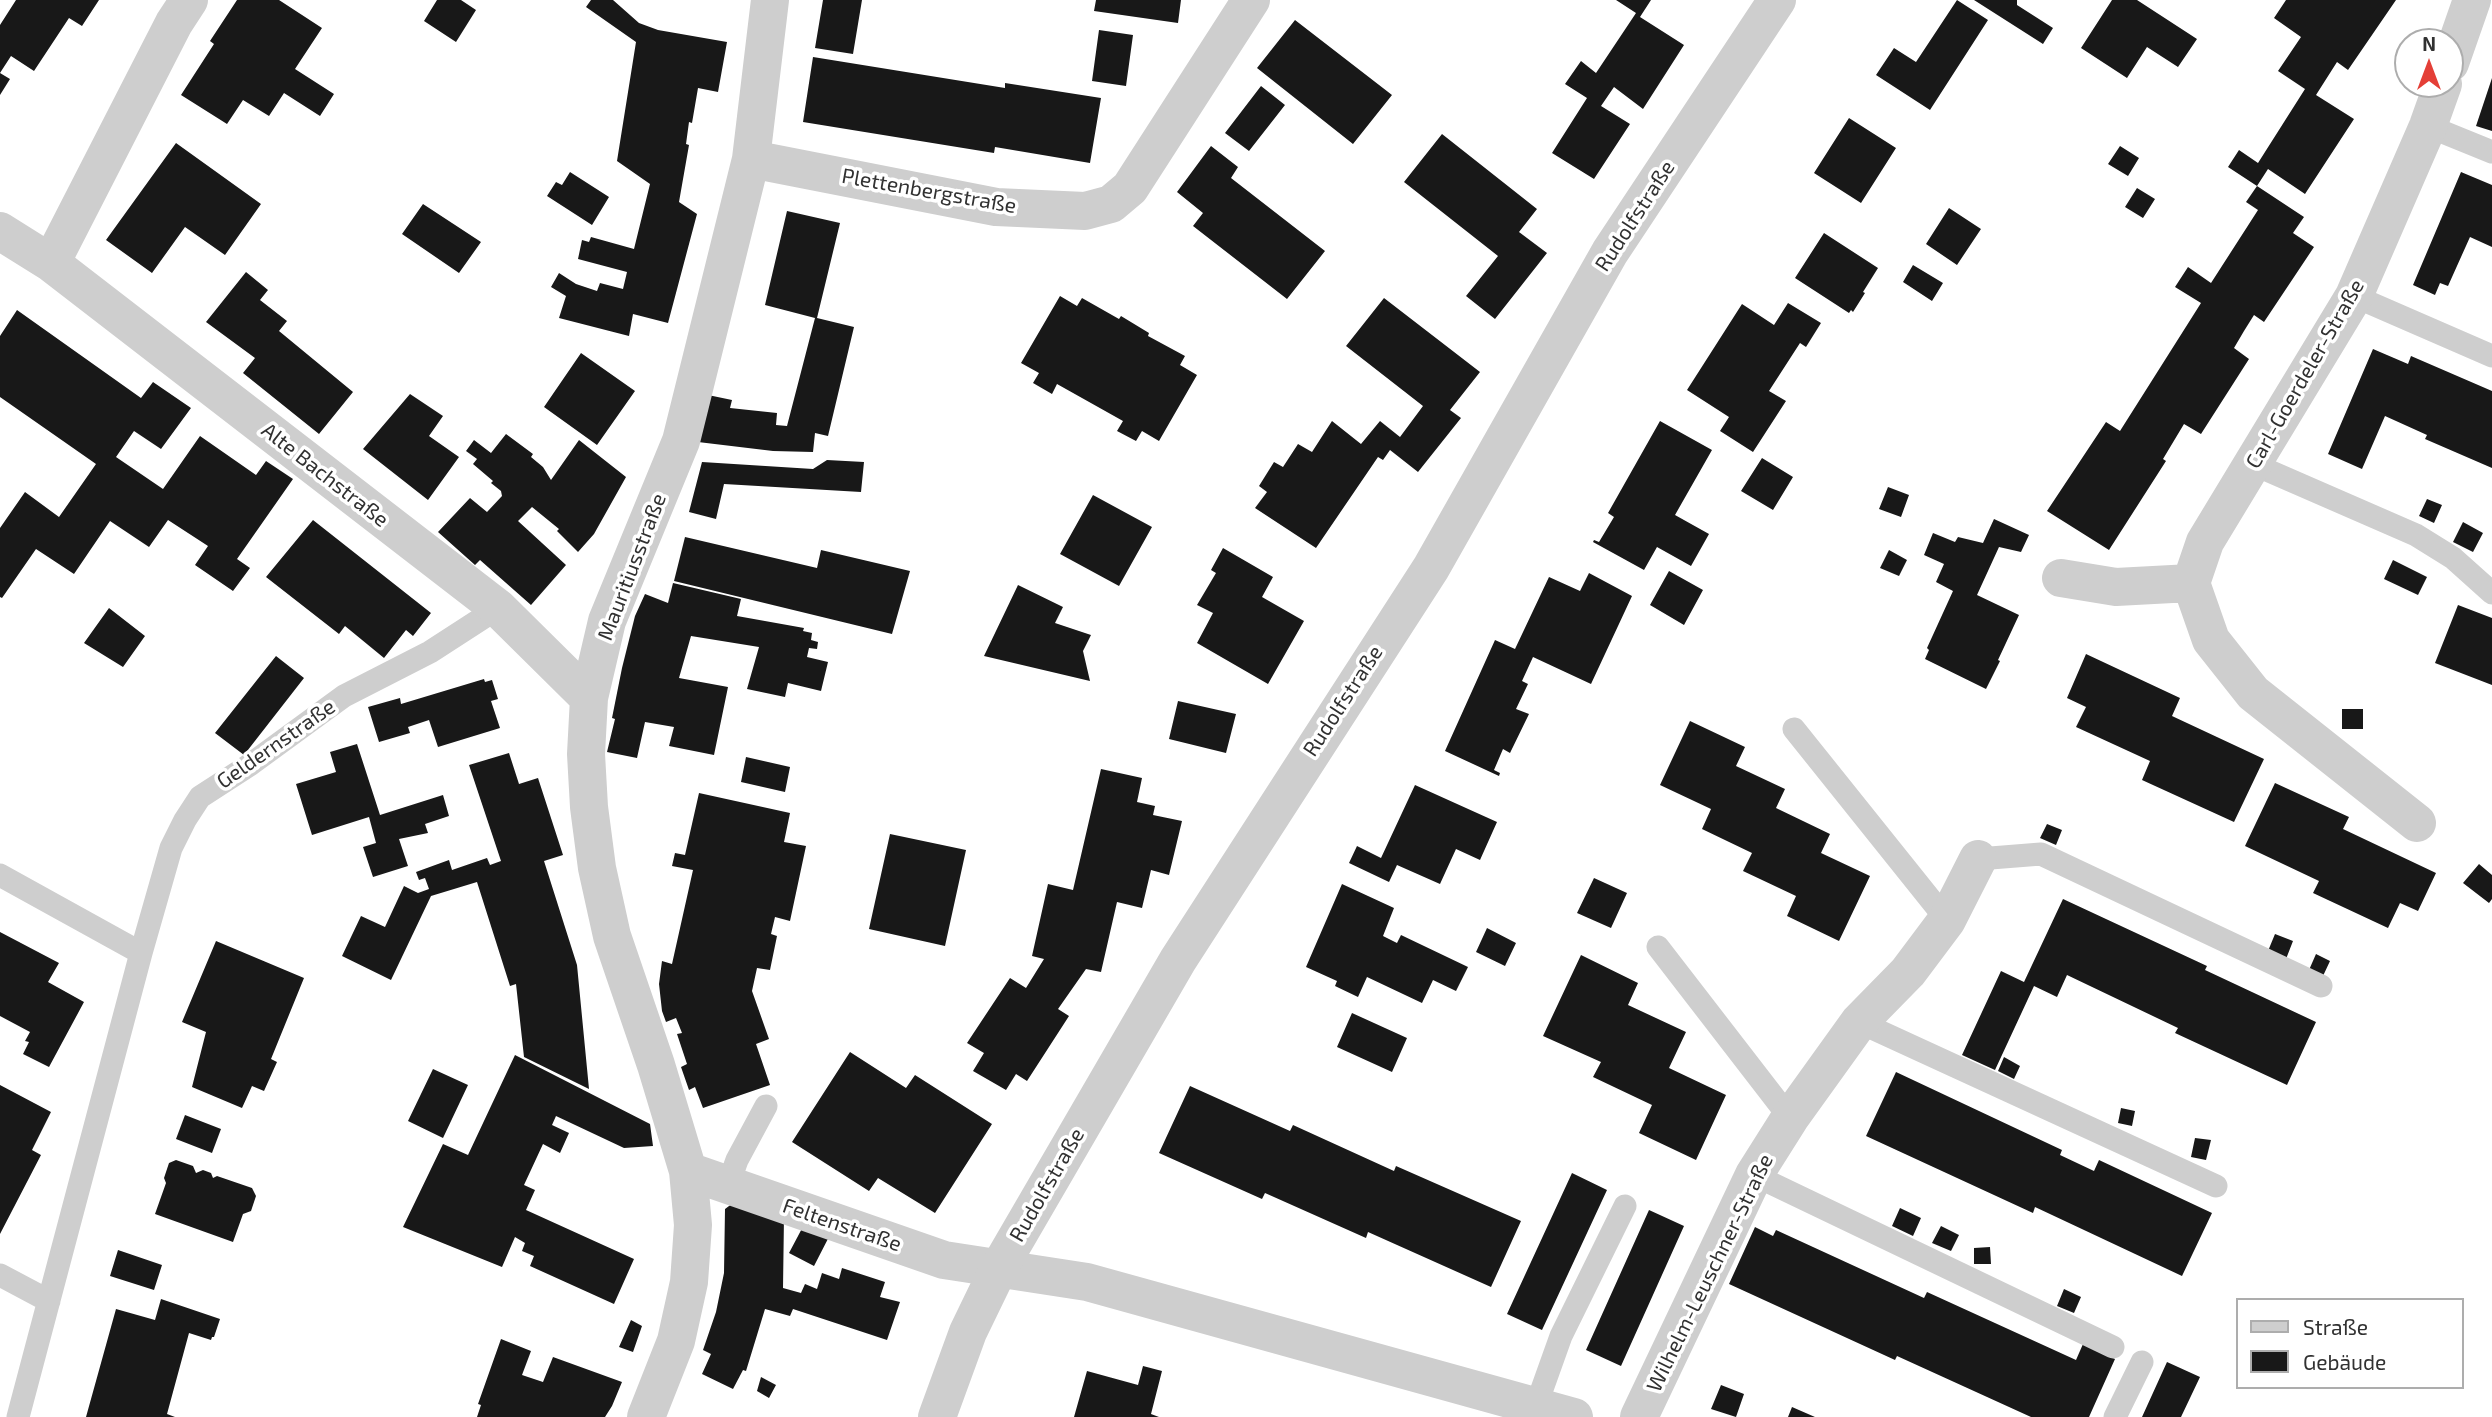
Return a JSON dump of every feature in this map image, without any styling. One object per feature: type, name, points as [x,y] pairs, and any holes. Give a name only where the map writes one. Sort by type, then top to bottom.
[{"type":"street","name":"Mauritiusstraße","points":[[646,1417],[676,1341],[689,1282],[693,1225],[688,1171],[656,1065],[612,936],[597,868],[589,807],[586,754],[589,698],[607,621],[681,442],[751,159],[770,0]]},
{"type":"street","name":"Plettenbergstraße","points":[[751,159],[996,207],[1085,211],[1111,204],[1130,188],[1251,0]]},
{"type":"street","name":"Rudolfstraße","points":[[937,1417],[968,1332],[999,1268],[1178,960],[1431,568],[1610,252],[1777,0]]},
{"type":"street","points":[[2462,28],[2472,0]]},
{"type":"street","points":[[51,263],[178,8]]},
{"type":"street","name":"Carl-Goerdeler-Straße","points":[[2191,583],[2205,542],[2354,296],[2428,126],[2437,98]]},
{"type":"street","name":"Alte Bachstraße","points":[[0,230],[51,263],[498,608],[589,698]]},
{"type":"street","points":[[2061,578],[2116,587],[2191,583],[2211,640],[2253,693],[2417,823]]},
{"type":"street","name":"Wilhelm-Leuschner-Straße","points":[[1640,1417],[1754,1175],[1790,1118],[1859,1022],[1908,972],[1947,920],[1978,859]]},
{"type":"street","name":"Feltenstraße","points":[[688,1171],[944,1260],[999,1268]]},
{"type":"street","points":[[999,1268],[1087,1282],[1574,1417]]},
{"type":"lane","points":[[2428,126],[2492,152]]},
{"type":"lane","points":[[2354,296],[2492,356]]},
{"type":"lane","points":[[2253,464],[2416,535],[2453,558],[2492,593]]},
{"type":"lane","name":"Geldernstraße","points":[[18,1417],[171,848],[200,797],[251,764],[344,696],[430,652],[498,608]]},
{"type":"lane","points":[[1794,729],[1947,920]]},
{"type":"lane","points":[[1978,859],[2041,854],[2322,986]]},
{"type":"lane","points":[[0,875],[141,953]]},
{"type":"lane","points":[[1658,947],[1790,1118]]},
{"type":"lane","points":[[1859,1022],[2216,1186]]},
{"type":"lane","points":[[728,1185],[737,1160],[766,1106]]},
{"type":"lane","points":[[1754,1175],[2113,1347]]},
{"type":"lane","points":[[1536,1406],[1561,1336],[1625,1206]]},
{"type":"lane","points":[[0,1275],[49,1301]]},
{"type":"lane","points":[[2115,1417],[2142,1362]]},
{"type":"building","points":[[16,0],[99,0],[82,26],[69,18],[34,71],[11,56],[0,73],[0,25]]},
{"type":"building","points":[[237,0],[279,0],[322,28],[295,69],[334,94],[320,116],[284,93],[269,116],[243,100],[227,124],[181,95],[214,44],[210,41]]},
{"type":"building","points":[[437,0],[461,0],[476,10],[456,42],[424,21]]},
{"type":"building","points":[[591,0],[613,0],[639,23],[658,30],[727,42],[718,92],[698,88],[692,123],[689,122],[686,144],[689,145],[679,202],[697,214],[668,323],[633,314],[629,336],[559,318],[566,296],[551,287],[559,273],[576,284],[597,291],[600,283],[623,289],[627,272],[578,259],[582,240],[589,242],[591,237],[634,249],[650,184],[617,161],[636,42],[586,7]]},
{"type":"building","points":[[823,0],[862,0],[853,54],[815,48]]},
{"type":"building","points":[[1096,0],[1181,0],[1178,23],[1094,11]]},
{"type":"building","points":[[1616,0],[1651,0],[1640,17],[1684,45],[1643,109],[1614,87],[1601,106],[1630,124],[1594,179],[1552,153],[1587,98],[1565,84],[1581,61],[1596,73],[1636,13]]},
{"type":"building","points":[[1957,0],[1988,20],[1930,110],[1876,75],[1894,48],[1916,62]]},
{"type":"building","points":[[1974,0],[2017,0],[2017,5],[2053,28],[2043,44]]},
{"type":"building","points":[[2112,0],[2137,0],[2197,39],[2178,67],[2147,47],[2127,78],[2081,48]]},
{"type":"building","points":[[2286,0],[2396,0],[2348,70],[2337,62],[2316,95],[2354,119],[2305,194],[2268,169],[2257,186],[2228,167],[2239,150],[2258,163],[2305,89],[2278,71],[2301,37],[2274,18]]},
{"type":"building","points":[[1295,20],[1392,95],[1353,144],[1257,68]]},
{"type":"building","points":[[1099,30],[1133,35],[1126,86],[1092,81]]},
{"type":"building","points":[[813,57],[1005,88],[1005,83],[1101,98],[1090,163],[995,147],[994,153],[803,122]]},
{"type":"building","points":[[0,73],[10,79],[0,95]]},
{"type":"building","points":[[2492,78],[2492,131],[2476,126]]},
{"type":"building","points":[[1261,86],[1285,105],[1249,151],[1225,133]]},
{"type":"building","points":[[1849,118],[1896,148],[1861,203],[1814,173]]},
{"type":"building","points":[[1442,134],[1537,209],[1519,232],[1547,253],[1495,319],[1466,296],[1498,256],[1404,182]]},
{"type":"building","points":[[176,143],[261,204],[225,255],[185,227],[152,273],[106,240]]},
{"type":"building","points":[[1211,146],[1238,167],[1231,178],[1325,251],[1287,299],[1193,226],[1203,213],[1177,192]]},
{"type":"building","points":[[2120,146],[2139,158],[2128,176],[2108,164]]},
{"type":"building","points":[[570,172],[609,197],[592,225],[547,196],[556,182],[562,185]]},
{"type":"building","points":[[2461,172],[2492,185],[2492,247],[2470,237],[2448,286],[2440,283],[2435,295],[2413,285]]},
{"type":"building","points":[[2257,186],[2304,217],[2293,233],[2314,247],[2264,322],[2254,315],[2234,348],[2249,359],[2201,434],[2184,424],[2163,459],[2166,461],[2109,550],[2047,511],[2106,422],[2120,431],[2201,303],[2175,287],[2188,267],[2211,283],[2258,210],[2246,202]]},
{"type":"building","points":[[2137,188],[2155,199],[2143,218],[2125,207]]},
{"type":"building","points":[[423,204],[481,242],[459,273],[402,234]]},
{"type":"building","points":[[1949,208],[1981,229],[1957,265],[1926,244]]},
{"type":"building","points":[[787,211],[840,223],[817,318],[854,327],[828,436],[815,433],[813,452],[773,451],[698,442],[708,395],[732,400],[730,408],[777,413],[776,425],[787,426],[815,318],[765,305]]},
{"type":"building","points":[[1824,233],[1878,268],[1853,312],[1851,310],[1849,313],[1795,278]]},
{"type":"building","points":[[1913,265],[1943,283],[1932,301],[1903,282]]},
{"type":"building","points":[[246,272],[268,290],[260,300],[287,321],[279,331],[353,392],[319,434],[243,373],[255,358],[206,322]]},
{"type":"building","points":[[1060,296],[1077,306],[1082,298],[1119,319],[1121,316],[1149,333],[1148,336],[1185,356],[1180,365],[1197,375],[1159,441],[1142,431],[1136,441],[1117,431],[1123,421],[1057,384],[1052,394],[1033,383],[1039,373],[1021,363]]},
{"type":"building","points":[[1384,298],[1480,372],[1450,410],[1461,418],[1418,472],[1390,450],[1383,460],[1378,457],[1316,548],[1255,508],[1267,492],[1259,486],[1274,462],[1283,467],[1298,444],[1312,452],[1332,421],[1361,444],[1380,421],[1400,437],[1423,406],[1346,346]]},
{"type":"building","points":[[1788,303],[1821,323],[1806,347],[1800,343],[1769,391],[1786,401],[1753,452],[1720,431],[1729,417],[1687,390],[1742,304],[1774,325]]},
{"type":"building","points":[[17,310],[141,398],[153,382],[191,408],[161,449],[134,431],[116,457],[163,489],[200,436],[256,475],[266,461],[293,479],[237,559],[250,568],[233,591],[195,565],[208,546],[168,520],[149,547],[110,521],[74,574],[36,549],[2,598],[0,597],[0,528],[25,492],[59,517],[96,464],[0,397],[0,336]]},
{"type":"building","points":[[2373,349],[2408,364],[2411,356],[2492,391],[2492,468],[2425,439],[2427,435],[2385,416],[2362,469],[2328,454]]},
{"type":"building","points":[[581,353],[635,391],[597,445],[544,407]]},
{"type":"building","points":[[410,394],[443,416],[429,436],[459,457],[428,500],[363,449]]},
{"type":"building","points":[[1660,421],[1712,450],[1675,515],[1709,534],[1691,566],[1657,547],[1644,570],[1593,542],[1599,542],[1614,517],[1608,513]]},
{"type":"building","points":[[506,434],[533,454],[531,457],[543,467],[551,480],[579,440],[626,477],[594,534],[578,552],[557,531],[559,529],[532,507],[518,521],[566,565],[531,605],[480,560],[475,565],[438,532],[470,498],[487,512],[502,496],[501,491],[491,483],[493,481],[473,464],[477,459],[466,451],[474,440],[491,453]]},
{"type":"building","points":[[1762,458],[1793,477],[1773,510],[1741,491]]},
{"type":"building","points":[[827,460],[864,462],[861,492],[724,484],[716,519],[689,512],[702,462],[813,469]]},
{"type":"building","points":[[1888,487],[1909,495],[1901,517],[1879,509]]},
{"type":"building","points":[[1093,495],[1152,527],[1119,586],[1060,554]]},
{"type":"building","points":[[2427,499],[2442,505],[2434,523],[2419,516]]},
{"type":"building","points":[[1994,519],[2029,535],[2021,552],[1999,547],[1977,595],[2019,615],[1986,689],[1925,659],[1929,650],[1927,648],[1953,591],[1936,582],[1944,564],[1924,555],[1933,533],[1955,542],[1958,537],[1983,543]]},
{"type":"building","points":[[313,520],[431,613],[413,636],[406,630],[384,658],[345,626],[339,634],[266,577]]},
{"type":"building","points":[[2463,522],[2483,533],[2473,552],[2453,542]]},
{"type":"building","points":[[685,537],[817,568],[821,550],[910,571],[892,634],[674,581]]},
{"type":"building","points":[[1223,548],[1273,577],[1262,597],[1304,621],[1268,684],[1197,643],[1213,613],[1197,605],[1216,573],[1211,570]]},
{"type":"building","points":[[1889,550],[1907,560],[1899,576],[1880,568]]},
{"type":"building","points":[[2393,560],[2427,577],[2418,595],[2384,579]]},
{"type":"building","points":[[1669,571],[1703,590],[1684,625],[1650,605]]},
{"type":"building","points":[[1589,573],[1632,596],[1591,684],[1533,657],[1522,681],[1528,684],[1516,709],[1529,714],[1510,753],[1503,749],[1494,770],[1500,773],[1499,776],[1445,751],[1495,640],[1515,649],[1549,577],[1580,591]]},
{"type":"building","points":[[673,583],[741,599],[737,616],[804,628],[803,631],[812,633],[811,640],[818,642],[817,649],[809,648],[807,657],[828,662],[821,691],[788,683],[785,697],[747,689],[759,647],[691,636],[679,678],[728,687],[714,755],[669,746],[674,727],[645,722],[637,758],[607,752],[622,668],[635,616],[645,594],[668,603]]},
{"type":"building","points":[[1018,585],[1063,607],[1055,623],[1091,635],[1083,651],[1090,681],[984,656]]},
{"type":"building","points":[[2458,605],[2492,618],[2492,685],[2435,663]]},
{"type":"building","points":[[109,608],[145,636],[123,667],[84,643]]},
{"type":"building","points":[[2086,654],[2180,698],[2172,716],[2264,759],[2234,822],[2142,780],[2150,761],[2076,727],[2086,707],[2067,698]]},
{"type":"building","points":[[276,656],[304,678],[244,755],[215,733]]},
{"type":"building","points":[[484,679],[485,682],[492,680],[498,699],[491,701],[500,728],[438,747],[429,720],[408,727],[410,733],[379,742],[368,707],[400,698],[401,704]]},
{"type":"building","points":[[1178,701],[1236,714],[1226,753],[1169,739]]},
{"type":"building","points":[[2342,709],[2363,709],[2363,729],[2342,729]]},
{"type":"building","points":[[1690,721],[1745,747],[1736,766],[1785,789],[1776,808],[1830,834],[1821,853],[1870,876],[1839,941],[1787,916],[1796,896],[1743,871],[1752,853],[1702,829],[1711,809],[1660,785]]},
{"type":"building","points":[[357,744],[380,815],[443,795],[449,816],[425,824],[428,833],[399,839],[408,866],[373,877],[363,847],[376,843],[369,817],[312,835],[296,784],[336,772],[330,752]]},
{"type":"building","points":[[509,753],[519,784],[538,778],[563,855],[544,861],[577,965],[589,1089],[524,1057],[516,984],[510,986],[477,882],[431,896],[391,980],[342,956],[361,916],[385,927],[404,886],[418,893],[429,889],[425,878],[419,880],[416,872],[449,860],[452,870],[487,858],[490,865],[501,861],[469,765]]},
{"type":"building","points":[[746,757],[790,767],[785,792],[741,782]]},
{"type":"building","points":[[1101,769],[1142,778],[1137,802],[1155,806],[1153,815],[1182,821],[1169,875],[1151,870],[1142,908],[1117,902],[1101,972],[1086,969],[1058,1009],[1069,1016],[1027,1081],[1016,1074],[1006,1090],[973,1071],[984,1053],[967,1043],[1010,978],[1026,988],[1044,959],[1032,956],[1048,884],[1073,890]]},
{"type":"building","points":[[2275,783],[2349,817],[2343,829],[2436,873],[2418,911],[2400,903],[2388,928],[2313,893],[2319,881],[2245,846]]},
{"type":"building","points":[[1415,785],[1497,822],[1480,860],[1456,849],[1440,884],[1397,865],[1389,882],[1349,863],[1357,846],[1381,858]]},
{"type":"building","points":[[699,793],[790,813],[784,842],[806,846],[790,921],[775,917],[771,934],[777,936],[770,970],[757,968],[752,991],[769,1039],[756,1044],[770,1085],[703,1108],[695,1087],[689,1090],[681,1067],[687,1064],[677,1034],[682,1033],[676,1018],[666,1022],[659,984],[662,961],[672,964],[693,870],[672,866],[675,853],[685,855]]},
{"type":"building","points":[[2047,824],[2062,830],[2056,845],[2040,838]]},
{"type":"building","points":[[890,834],[966,850],[945,946],[869,929]]},
{"type":"building","points":[[2479,864],[2492,875],[2492,899],[2489,903],[2463,883]]},
{"type":"building","points":[[1594,878],[1627,893],[1611,928],[1577,913]]},
{"type":"building","points":[[1342,884],[1394,908],[1383,936],[1397,943],[1401,935],[1468,967],[1456,991],[1433,980],[1422,1003],[1367,977],[1358,997],[1335,986],[1337,981],[1306,967]]},
{"type":"building","points":[[2063,899],[2207,966],[2205,970],[2316,1022],[2287,1085],[2175,1033],[2178,1028],[2067,975],[2057,997],[2034,986],[1995,1070],[1962,1055],[2001,971],[2024,982]]},
{"type":"building","points":[[1487,928],[1516,943],[1505,966],[1476,952]]},
{"type":"building","points":[[0,932],[59,963],[48,982],[84,1002],[49,1067],[23,1054],[30,1032],[0,1016]]},
{"type":"building","points":[[2275,934],[2293,941],[2286,959],[2268,951]]},
{"type":"building","points":[[216,941],[304,978],[271,1059],[277,1062],[264,1091],[252,1086],[242,1108],[192,1087],[206,1032],[182,1022]]},
{"type":"building","points":[[2316,954],[2330,961],[2323,976],[2309,970]]},
{"type":"building","points":[[1581,955],[1638,983],[1628,1005],[1686,1032],[1669,1068],[1726,1095],[1696,1160],[1639,1133],[1652,1105],[1593,1077],[1601,1062],[1543,1036]]},
{"type":"building","points":[[1352,1013],[1407,1038],[1392,1072],[1337,1047]]},
{"type":"building","points":[[850,1052],[906,1088],[915,1075],[992,1124],[935,1213],[878,1178],[869,1191],[792,1142]]},
{"type":"building","points":[[515,1055],[650,1124],[653,1146],[624,1148],[556,1116],[552,1125],[569,1133],[560,1153],[543,1144],[524,1185],[535,1190],[526,1210],[634,1259],[614,1304],[530,1266],[534,1256],[522,1251],[525,1243],[515,1237],[502,1267],[403,1227],[443,1144],[468,1155]]},
{"type":"building","points":[[2004,1057],[2020,1066],[2014,1079],[1998,1071]]},
{"type":"building","points":[[433,1069],[468,1085],[443,1138],[408,1121]]},
{"type":"building","points":[[1896,1072],[2062,1150],[2060,1155],[2094,1171],[2099,1160],[2212,1213],[2182,1276],[2035,1207],[2033,1213],[1866,1136]]},
{"type":"building","points":[[0,1085],[51,1112],[32,1150],[41,1155],[0,1234]]},
{"type":"building","points":[[1190,1086],[1290,1131],[1293,1125],[1394,1171],[1396,1166],[1521,1221],[1491,1287],[1368,1232],[1366,1238],[1265,1193],[1262,1199],[1159,1153]]},
{"type":"building","points":[[2121,1108],[2135,1111],[2132,1126],[2118,1123]]},
{"type":"building","points":[[185,1115],[221,1129],[212,1153],[176,1139]]},
{"type":"building","points":[[2195,1138],[2211,1140],[2206,1160],[2191,1157]]},
{"type":"building","points":[[176,1160],[193,1166],[196,1173],[203,1170],[211,1173],[213,1178],[217,1176],[252,1188],[256,1196],[251,1211],[243,1214],[233,1242],[155,1214],[166,1183],[164,1178],[169,1163]]},
{"type":"building","points":[[1572,1173],[1607,1190],[1542,1330],[1507,1314]]},
{"type":"building","points":[[737,1200],[784,1216],[783,1288],[801,1293],[805,1284],[817,1289],[822,1273],[839,1279],[842,1268],[885,1282],[880,1297],[900,1302],[887,1340],[793,1309],[790,1316],[765,1309],[746,1371],[743,1370],[733,1389],[702,1374],[711,1354],[703,1350],[716,1312],[724,1273],[725,1209]]},
{"type":"building","points":[[1900,1208],[1921,1218],[1913,1236],[1892,1226]]},
{"type":"building","points":[[1649,1210],[1684,1226],[1621,1366],[1586,1350]]},
{"type":"building","points":[[807,1219],[833,1229],[814,1266],[789,1253]]},
{"type":"building","points":[[1941,1226],[1959,1235],[1951,1251],[1932,1243]]},
{"type":"building","points":[[1755,1227],[1773,1236],[1776,1230],[1924,1298],[1927,1292],[2076,1360],[2083,1344],[2115,1359],[2089,1417],[2031,1417],[1897,1356],[1895,1360],[1729,1284]]},
{"type":"building","points":[[1990,1247],[1991,1264],[1974,1264],[1974,1248]]},
{"type":"building","points":[[118,1250],[162,1265],[154,1290],[110,1276]]},
{"type":"building","points":[[2064,1289],[2081,1297],[2074,1313],[2057,1306]]},
{"type":"building","points":[[161,1299],[220,1319],[211,1340],[189,1333],[167,1414],[175,1417],[86,1417],[116,1309],[155,1320]]},
{"type":"building","points":[[631,1320],[642,1326],[633,1352],[619,1347]]},
{"type":"building","points":[[501,1339],[531,1351],[522,1375],[543,1382],[553,1357],[622,1382],[605,1417],[477,1417],[481,1405],[478,1404]]},
{"type":"building","points":[[2167,1362],[2200,1377],[2181,1417],[2142,1417]]},
{"type":"building","points":[[1143,1366],[1162,1371],[1151,1414],[1159,1417],[1074,1417],[1087,1371],[1138,1385]]},
{"type":"building","points":[[761,1377],[776,1385],[769,1398],[757,1391]]},
{"type":"building","points":[[1721,1385],[1744,1394],[1736,1417],[1711,1409]]},
{"type":"building","points":[[1792,1407],[1815,1417],[1788,1417]]}]
